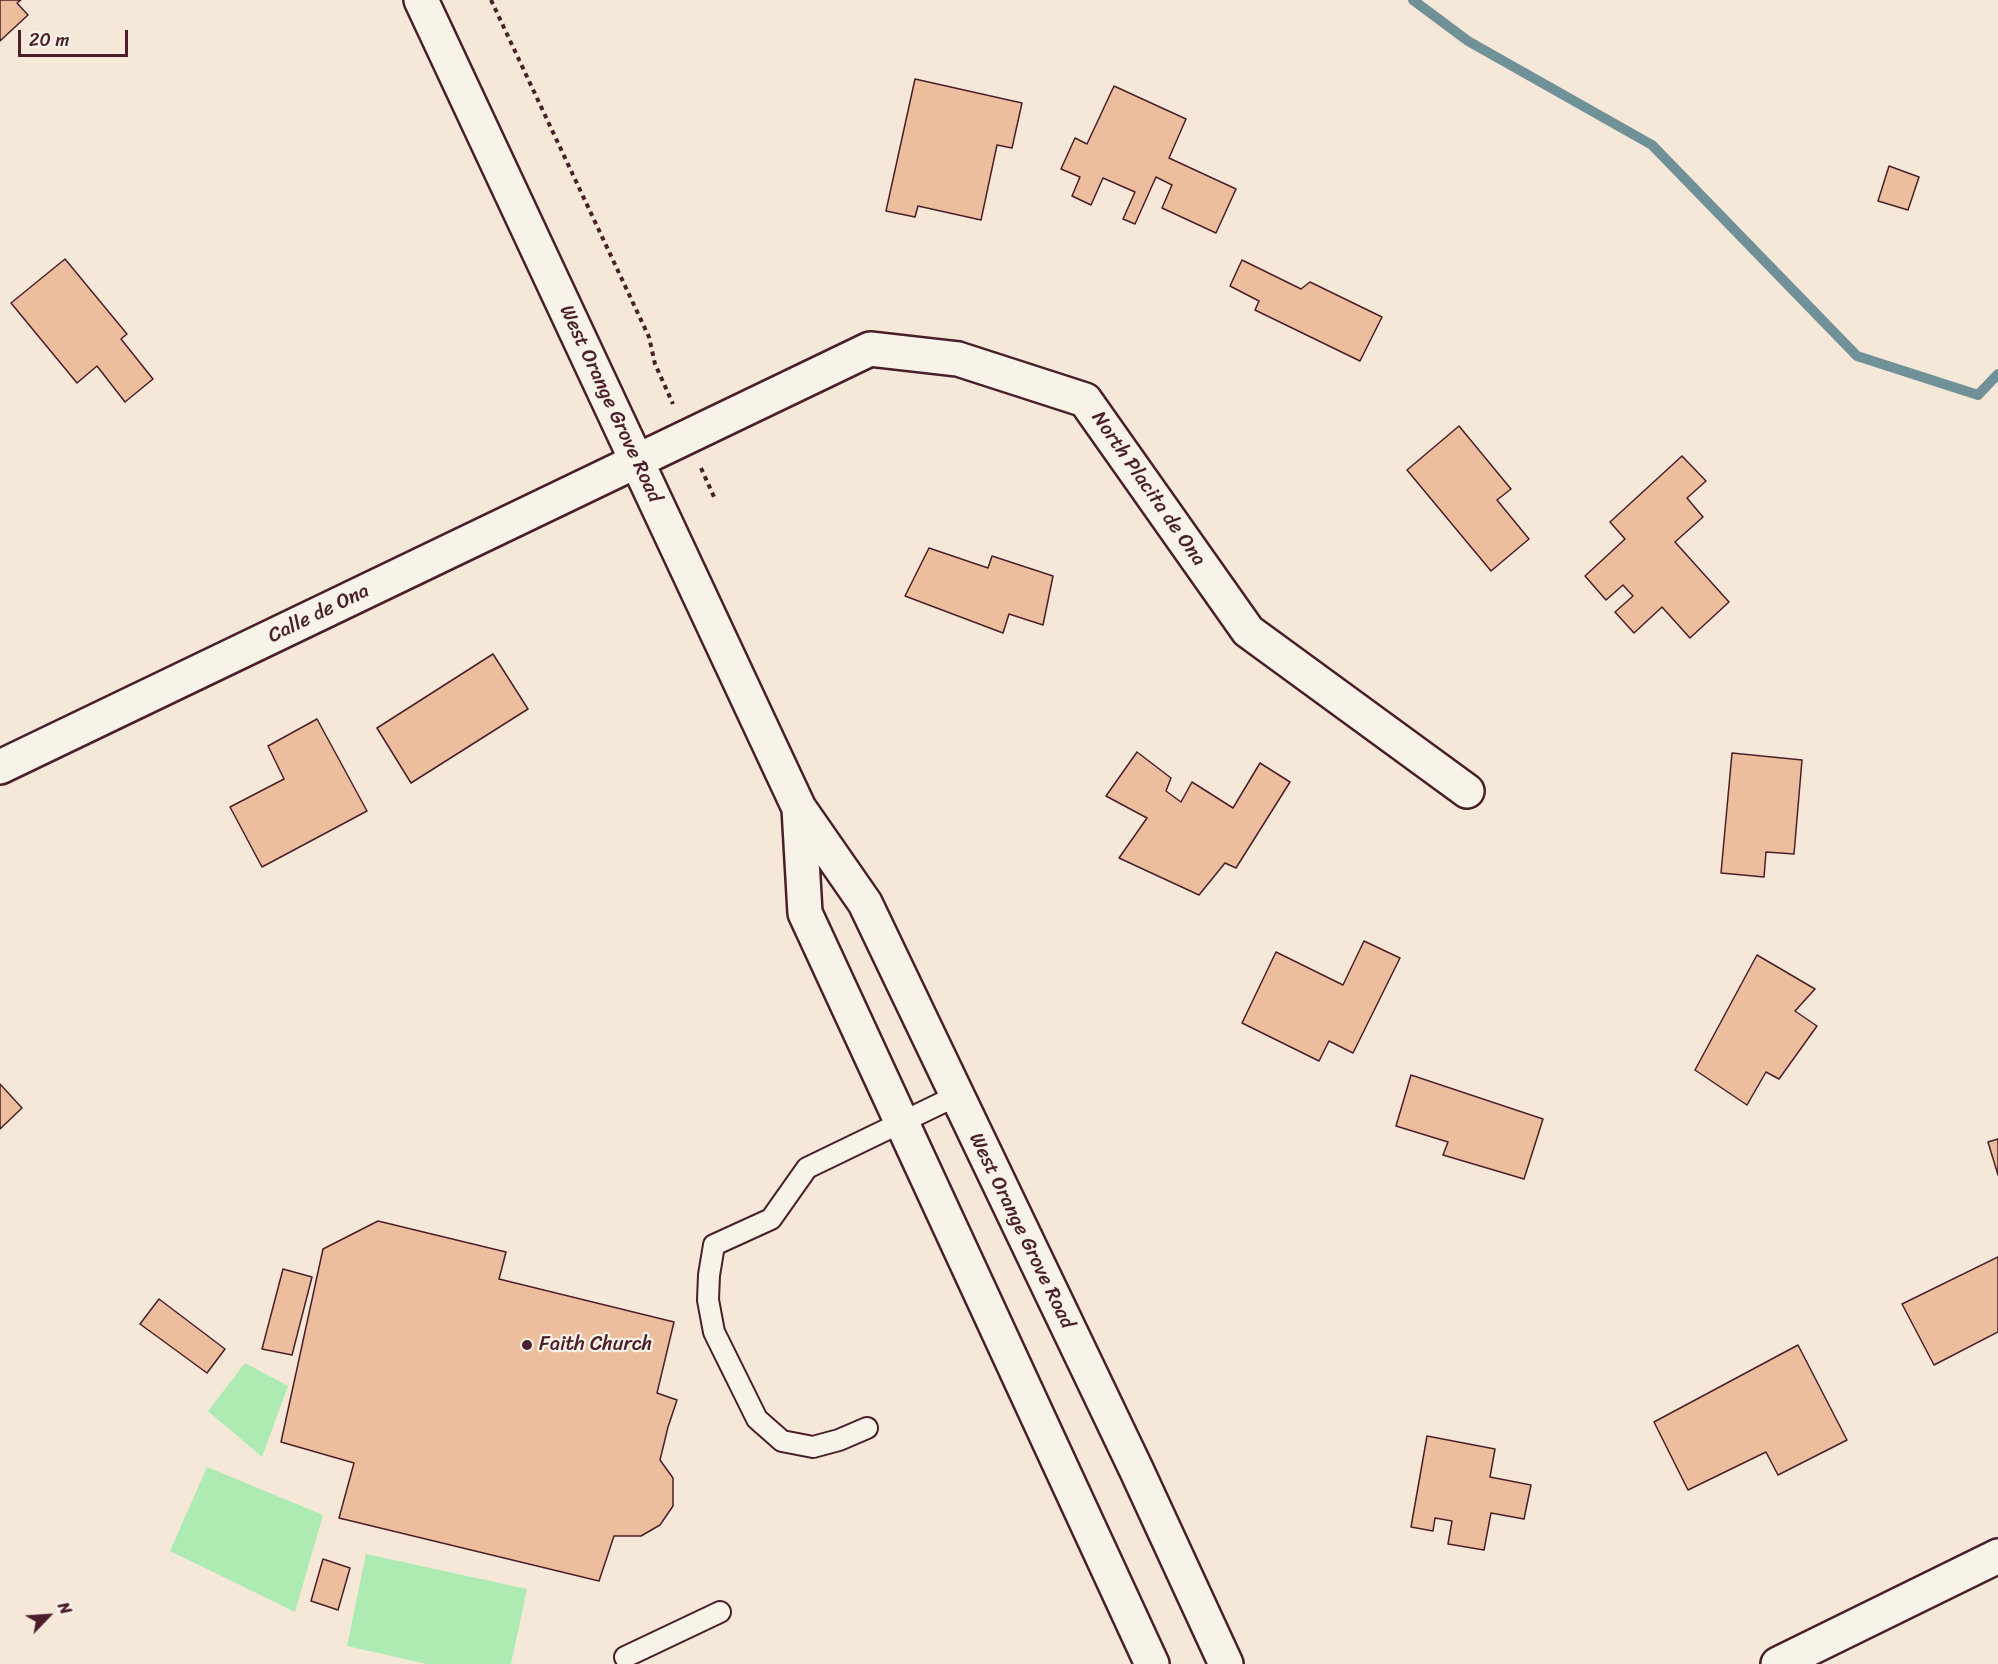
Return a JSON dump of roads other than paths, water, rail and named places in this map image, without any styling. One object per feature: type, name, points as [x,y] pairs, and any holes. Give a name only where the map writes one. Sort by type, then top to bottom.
[{"type":"main road","name":"West Orange Grove Road","points":[[421,0],[799,808],[865,903],[1136,1469],[1226,1664]]},
{"type":"main road","name":"North Placita de Ona","points":[[638,462],[870,349],[958,359],[1086,400],[1248,631],[1467,791]]},
{"type":"main road","name":"Calle de Ona","points":[[0,767],[638,462]]},
{"type":"main road","name":"West Orange Grove Road","points":[[799,808],[805,913],[1152,1664]]},
{"type":"main road","points":[[1778,1664],[1998,1556]]},
{"type":"lane","points":[[867,1428],[839,1440],[813,1447],[782,1441],[758,1419],[714,1332],[708,1300],[714,1245],[771,1220],[807,1168],[956,1096]]},
{"type":"lane","points":[[625,1657],[720,1612]]},
{"type":"waterway","points":[[1413,0],[1468,41],[1652,145],[1857,356],[1978,395],[1998,374]]},
{"type":"place","name":"Faith Church","points":[[527,1345]]}]
